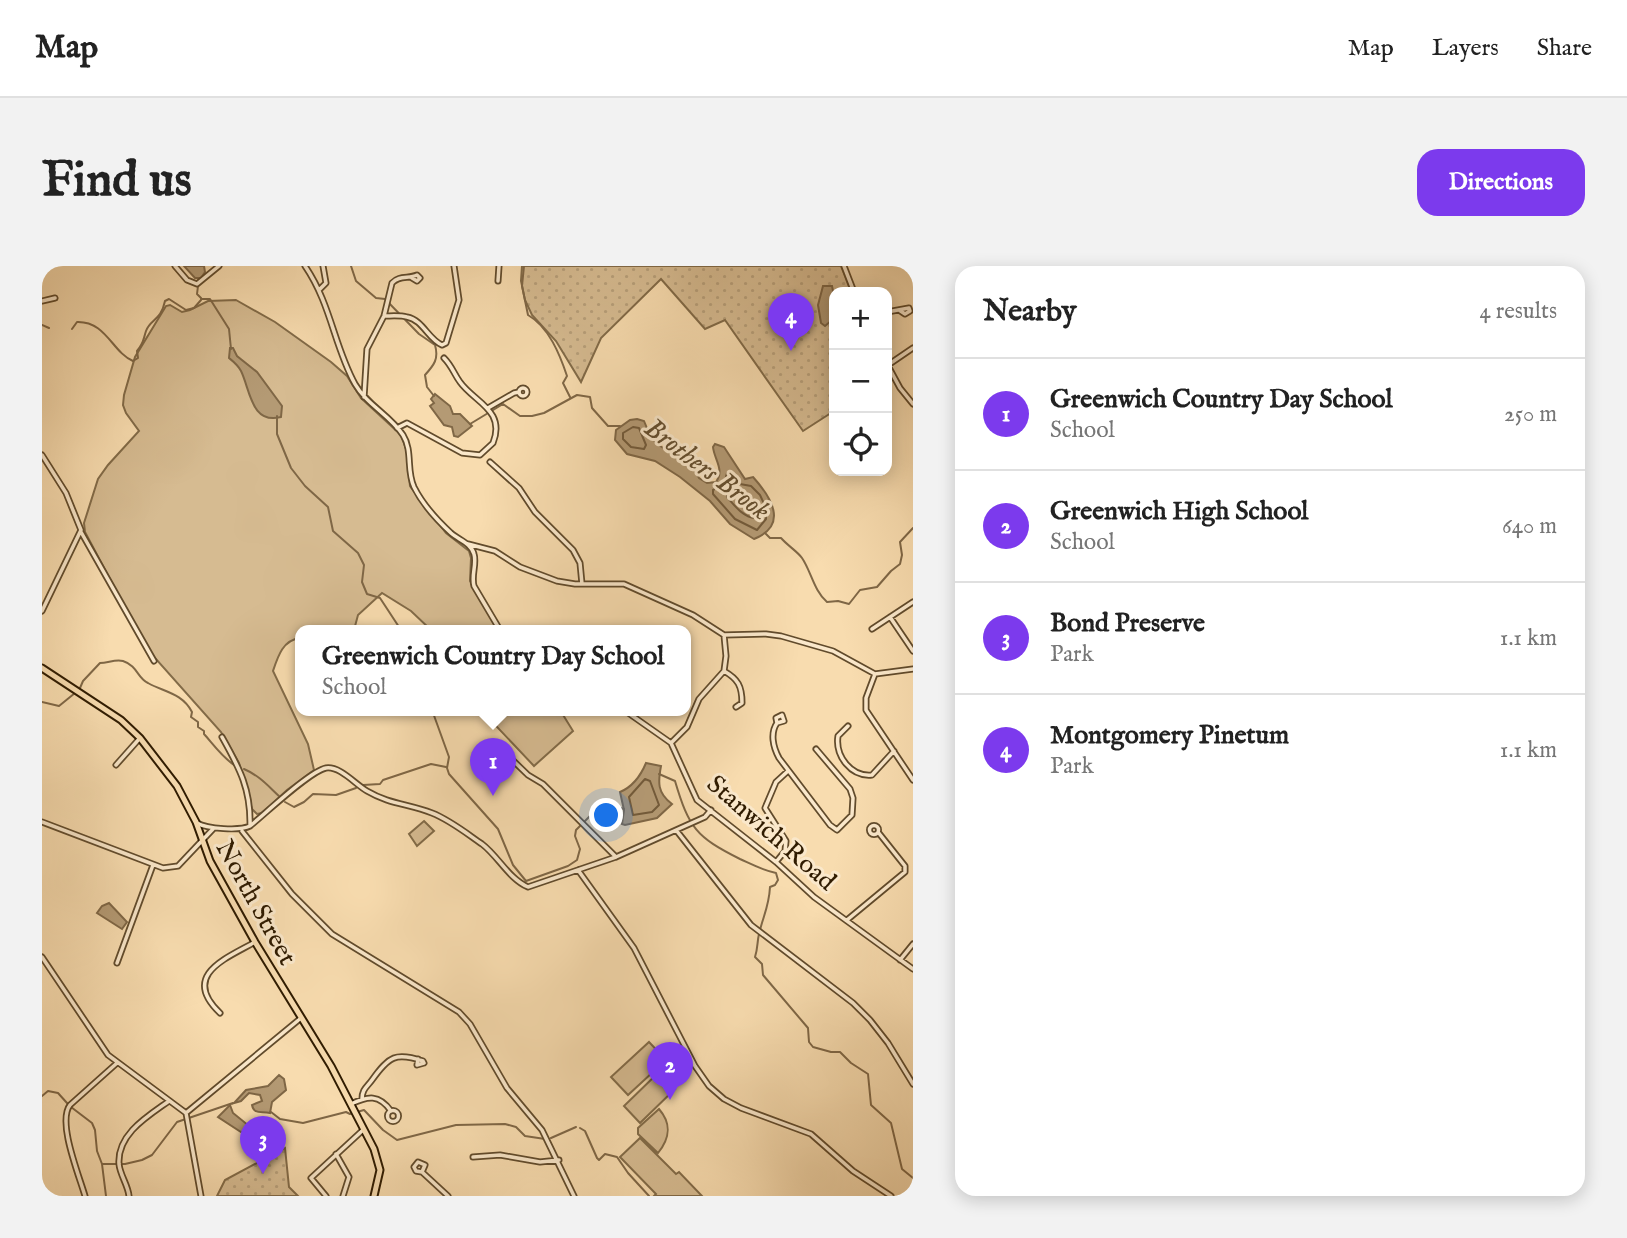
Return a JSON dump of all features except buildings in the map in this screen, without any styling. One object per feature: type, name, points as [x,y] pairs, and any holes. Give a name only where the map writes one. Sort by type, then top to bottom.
[{"type":"main road","name":"North Street","points":[[42,668],[110,712],[140,738],[177,786],[202,843],[255,942],[331,1066],[374,1149],[380,1171],[374,1196]]},
{"type":"street","points":[[175,266],[187,281],[197,284],[219,266]]},
{"type":"street","points":[[305,266],[320,289],[348,369],[364,397],[397,428],[408,446],[415,490],[449,531],[468,544],[495,551],[517,565],[563,583],[624,584],[694,615],[724,635],[777,635],[833,651],[875,674],[913,669]]},
{"type":"street","points":[[320,289],[326,283],[323,266]]},
{"type":"street","points":[[384,316],[409,317],[419,323],[437,343],[446,343],[460,293],[454,266]]},
{"type":"street","points":[[498,281],[499,266]]},
{"type":"street","points":[[844,266],[852,287]]},
{"type":"street","points":[[364,397],[364,361],[367,349],[384,316],[395,279],[412,278]]},
{"type":"street","points":[[42,301],[55,298]]},
{"type":"street","points":[[892,311],[899,310]]},
{"type":"street","points":[[892,361],[912,351]]},
{"type":"street","points":[[397,428],[407,423],[462,453],[480,454],[493,443],[495,426],[488,408],[462,385],[452,366],[444,358]]},
{"type":"street","points":[[892,373],[913,404]]},
{"type":"street","points":[[488,408],[519,392]]},
{"type":"street","points":[[42,455],[66,493],[81,530],[154,661]]},
{"type":"street","points":[[490,462],[519,488],[539,517],[573,550],[580,563],[582,584]]},
{"type":"street","points":[[42,611],[81,530]]},
{"type":"street","points":[[468,544],[475,556],[474,586],[497,625]]},
{"type":"street","points":[[475,556],[484,548]]},
{"type":"street","points":[[872,629],[913,602]]},
{"type":"street","points":[[890,617],[913,651]]},
{"type":"street","points":[[691,715],[699,699],[724,671],[724,635]]},
{"type":"street","points":[[724,671],[736,679],[741,687],[741,703],[736,707]]},
{"type":"street","points":[[875,674],[866,701],[866,710],[913,780]]},
{"type":"street","points":[[633,716],[671,743],[682,734],[691,716]]},
{"type":"street","points":[[778,723],[773,729],[775,749],[788,771],[830,825],[837,830],[852,815],[852,793],[816,749]]},
{"type":"street","points":[[848,726],[838,736],[838,750],[843,761],[856,772],[872,775],[894,751]]},
{"type":"street","points":[[222,737],[245,782],[251,810],[250,827]]},
{"type":"street","points":[[116,765],[140,738]]},
{"type":"street","name":"Stanwich Road","points":[[671,743],[693,795],[811,894],[913,969]]},
{"type":"street","points":[[498,746],[528,775],[543,783],[616,858]]},
{"type":"street","points":[[242,831],[316,773],[329,768],[337,770],[370,793],[392,803],[416,807],[447,820],[485,847],[524,886],[533,887],[616,858],[698,820],[711,810]]},
{"type":"street","points":[[776,862],[785,851],[786,841],[765,808],[776,782],[788,771]]},
{"type":"street","points":[[251,810],[262,817]]},
{"type":"street","points":[[42,822],[163,868],[178,866],[214,828]]},
{"type":"street","points":[[195,822],[207,828],[226,827],[242,831],[292,894],[332,934],[459,1012],[470,1024],[507,1088],[542,1130],[559,1160],[574,1196]]},
{"type":"street","points":[[676,830],[760,932],[862,1012],[888,1043],[913,1084]]},
{"type":"street","points":[[847,920],[905,872],[905,866],[878,832]]},
{"type":"street","points":[[117,963],[153,865]]},
{"type":"street","points":[[578,870],[634,948],[695,1066],[709,1086],[741,1108],[811,1134],[853,1171],[891,1196]]},
{"type":"street","points":[[220,1013],[206,991],[207,973],[214,965],[255,942]]},
{"type":"street","points":[[900,960],[913,944]]},
{"type":"street","points":[[42,957],[95,1037],[117,1063],[187,1116],[201,1196]]},
{"type":"street","points":[[187,1116],[301,1018]]},
{"type":"street","points":[[353,1110],[362,1099],[363,1090],[385,1063],[410,1055],[418,1059]]},
{"type":"street","points":[[85,1196],[66,1128],[65,1113],[70,1105],[117,1063]]},
{"type":"street","points":[[362,1099],[379,1099],[391,1111]]},
{"type":"street","points":[[129,1196],[119,1164],[124,1142],[134,1127],[169,1101]]},
{"type":"street","points":[[326,1196],[310,1178],[363,1130]]},
{"type":"street","points":[[336,1154],[349,1177],[343,1196]]},
{"type":"street","points":[[472,1157],[500,1155],[540,1162],[559,1160]]},
{"type":"street","points":[[422,1172],[448,1196]]},
{"type":"shaded area","points":[[522,266],[841,266],[849,287],[829,287],[829,414],[803,431],[725,320],[705,329],[661,279],[601,338],[581,382],[556,341],[532,315],[521,281]]},
{"type":"shaded area","points":[[236,300],[275,322],[347,376],[361,398],[401,435],[407,452],[410,486],[446,533],[469,551],[470,581],[495,625],[426,625],[411,611],[382,593],[358,615],[355,625],[295,625],[295,639],[285,645],[273,671],[308,744],[314,770],[262,813],[257,814],[252,809],[239,763],[221,732],[147,649],[85,532],[84,523],[98,479],[139,431],[123,405],[135,357],[166,306],[170,305],[182,312],[208,301]]},
{"type":"shaded area","points":[[487,716],[564,716],[573,731],[534,766]]},
{"type":"shaded area","points":[[424,821],[434,831],[417,846],[409,834]]},
{"type":"shaded area","points":[[649,1042],[666,1060],[628,1095],[611,1077]]},
{"type":"shaded area","points":[[659,1072],[675,1089],[640,1123],[624,1106]]},
{"type":"shaded area","points":[[659,1109],[666,1120],[668,1131],[658,1153],[638,1134],[638,1128]]},
{"type":"shaded area","points":[[640,1138],[702,1196],[654,1196],[656,1194],[620,1157]]},
{"type":"shaded area","points":[[285,1148],[289,1187],[298,1196],[217,1196],[225,1180]]},
{"type":"water","points":[[184,266],[204,266],[205,272],[201,278],[195,278]]},
{"type":"water","points":[[823,286],[832,286],[829,287],[829,323],[825,326],[821,323],[818,305]]},
{"type":"water","points":[[230,348],[257,372],[282,406],[281,417],[263,416],[258,411],[241,371],[229,358]]},
{"type":"water","points":[[435,394],[450,406],[453,414],[460,414],[472,426],[458,437],[454,436],[452,427],[444,425],[430,406],[434,403],[431,399]]},
{"type":"water","points":[[630,420],[644,421],[652,438],[661,447],[689,459],[699,478],[707,483],[716,482],[719,473],[713,447],[715,444],[724,447],[745,479],[753,477],[766,493],[773,510],[774,519],[771,526],[754,539],[730,524],[710,501],[680,477],[655,461],[627,454],[615,440],[616,430]]},
{"type":"water","points":[[646,763],[661,766],[660,787],[672,804],[657,818],[622,824],[624,810],[620,792],[636,780]]},
{"type":"water","points":[[109,903],[127,922],[122,929],[97,913],[102,906]]},
{"type":"water","points":[[279,1075],[284,1079],[286,1090],[272,1102],[270,1113],[253,1108],[252,1105],[262,1101],[260,1095],[249,1093],[241,1101],[234,1103],[246,1090],[268,1086]]},
{"type":"water","points":[[230,1105],[233,1113],[254,1130],[252,1135],[247,1136],[218,1117]]},
{"type":"waterway","points":[[351,266],[356,281],[376,298],[385,299],[419,334],[435,345],[435,362],[425,375],[427,387],[434,396]]},
{"type":"waterway","name":"Brothers Brook","points":[[524,266],[522,286],[528,315],[548,334],[557,351],[567,376],[563,383],[570,397]]},
{"type":"waterway","points":[[198,286],[197,294],[201,298]]},
{"type":"waterway","points":[[72,329],[77,322],[95,326],[119,351],[133,361],[138,358],[137,351],[148,327],[161,312],[165,301],[169,299],[186,310],[194,308],[201,300]]},
{"type":"waterway","points":[[201,299],[210,299],[229,329],[231,349]]},
{"type":"waterway","points":[[42,325],[49,328]]},
{"type":"waterway","points":[[470,424],[503,404],[520,416],[532,416],[544,413],[577,395],[590,397],[592,408],[608,426],[620,426]]},
{"type":"waterway","points":[[277,416],[277,434],[291,468],[305,486],[328,507],[333,531],[358,553],[364,565],[362,582],[367,594],[380,598],[398,625]]},
{"type":"waterway","name":"Brothers Brook","points":[[765,533],[770,538],[781,538],[800,556],[827,602],[849,604],[860,590],[877,587],[900,564],[900,542],[913,528]]},
{"type":"waterway","points":[[80,688],[100,663],[117,660],[128,663],[144,681],[183,701],[192,712],[191,717],[198,722],[198,727],[234,765]]},
{"type":"waterway","points":[[42,702],[59,706],[75,693]]},
{"type":"waterway","points":[[434,716],[449,757],[449,774],[498,829],[513,865],[526,881],[568,866],[577,860],[580,849],[575,836],[576,830],[591,815],[594,805],[605,803],[624,809]]},
{"type":"waterway","points":[[363,785],[380,784],[383,780],[431,764],[446,767]]},
{"type":"waterway","points":[[244,769],[259,778],[280,797]]},
{"type":"waterway","points":[[659,774],[675,781],[690,821],[704,837],[740,859],[776,873],[778,880],[770,887],[755,957],[762,964],[763,975],[808,1028],[809,1042],[813,1047],[840,1052],[868,1074],[871,1105],[891,1123],[902,1169],[913,1178]]},
{"type":"waterway","points":[[285,802],[294,807],[313,794],[336,795],[356,788]]},
{"type":"waterway","points":[[42,1096],[48,1091],[58,1093],[67,1103]]},
{"type":"waterway","points":[[102,1164],[125,1164],[142,1160],[152,1155],[177,1122],[233,1103]]},
{"type":"waterway","points":[[71,1107],[92,1123],[95,1130],[106,1196]]},
{"type":"waterway","points":[[271,1112],[280,1119],[303,1123],[364,1110],[397,1140],[456,1125],[505,1124],[516,1127],[525,1136],[545,1139]]},
{"type":"waterway","points":[[551,1138],[576,1127]]},
{"type":"waterway","points":[[580,1128],[585,1131],[599,1160],[605,1154],[617,1157],[649,1196]]},
{"type":"place","name":"Montgomery Pinetum","points":[[791,351]]},
{"type":"place","name":"Greenwich Country Day School","points":[[493,796]]},
{"type":"place","name":"Greenwich High School","points":[[670,1100]]},
{"type":"place","name":"Bond Preserve","points":[[263,1174]]}]
